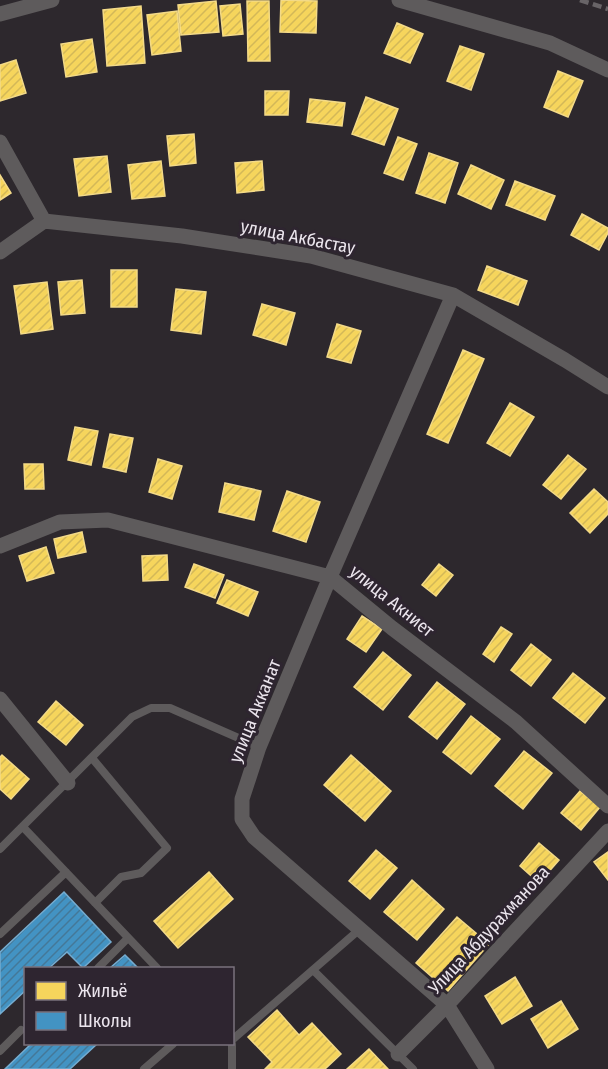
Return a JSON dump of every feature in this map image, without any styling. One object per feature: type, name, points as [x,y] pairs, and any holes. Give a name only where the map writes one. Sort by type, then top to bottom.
[{"type":"street","points":[[0,14],[52,0]]},
{"type":"street","points":[[399,0],[550,43],[608,70]]},
{"type":"street","points":[[0,142],[44,221],[0,252]]},
{"type":"street","name":"улица Акбастау","points":[[44,221],[182,236],[311,256],[453,295],[608,387]]},
{"type":"street","name":"улица Акканат","points":[[453,295],[330,577],[259,747],[242,800],[242,819],[254,837],[447,1005],[487,1069]]},
{"type":"street","name":"улица Акниет","points":[[0,546],[60,522],[108,520],[330,577],[392,628],[516,722],[608,806]]},
{"type":"street","points":[[0,699],[68,783]]},
{"type":"street","name":"Улица Абдурахманова","points":[[398,1054],[447,1005],[608,831]]},
{"type":"lane","points":[[0,849],[132,717],[151,708],[170,708],[259,747]]},
{"type":"lane","points":[[92,758],[167,848],[141,873],[121,877],[95,903]]},
{"type":"lane","points":[[23,827],[156,967]]},
{"type":"lane","points":[[0,934],[66,872]]},
{"type":"lane","points":[[234,1040],[360,929]]},
{"type":"lane","points":[[100,967],[128,938]]},
{"type":"lane","points":[[313,970],[413,1069]]},
{"type":"lane","points":[[0,1051],[21,1030]]},
{"type":"lane","points":[[144,1069],[172,1045]]},
{"type":"lane","points":[[232,1045],[232,1069]]},
{"type":"building: Жильё","points":[[281,0],[317,1],[316,33],[280,32]]},
{"type":"building: Жильё","points":[[216,1],[219,32],[181,35],[178,5]]},
{"type":"building: Жильё","points":[[247,1],[269,1],[270,61],[248,61]]},
{"type":"building: Жильё","points":[[240,4],[243,34],[223,36],[220,6]]},
{"type":"building: Жильё","points":[[141,6],[145,63],[107,66],[103,10]]},
{"type":"building: Жильё","points":[[177,11],[181,51],[152,55],[147,15]]},
{"type":"building: Жильё","points":[[397,23],[423,34],[410,63],[384,53]]},
{"type":"building: Жильё","points":[[92,39],[97,72],[66,77],[61,44]]},
{"type":"building: Жильё","points":[[460,46],[484,54],[471,90],[447,81]]},
{"type":"building: Жильё","points":[[16,60],[26,93],[0,101],[0,65]]},
{"type":"building: Жильё","points":[[558,71],[583,81],[568,117],[544,107]]},
{"type":"building: Жильё","points":[[265,91],[289,91],[288,115],[265,115]]},
{"type":"building: Жильё","points":[[366,97],[398,109],[384,145],[352,134]]},
{"type":"building: Жильё","points":[[310,99],[345,103],[342,126],[307,122]]},
{"type":"building: Жильё","points":[[194,134],[196,163],[170,166],[167,136]]},
{"type":"building: Жильё","points":[[398,137],[417,144],[403,180],[384,173]]},
{"type":"building: Жильё","points":[[429,153],[458,163],[445,203],[416,193]]},
{"type":"building: Жильё","points":[[107,156],[111,192],[79,196],[74,159]]},
{"type":"building: Жильё","points":[[161,161],[165,196],[132,199],[128,165]]},
{"type":"building: Жильё","points":[[262,161],[264,190],[237,193],[235,163]]},
{"type":"building: Жильё","points":[[471,165],[504,180],[491,209],[458,194]]},
{"type":"building: Жильё","points":[[0,175],[11,193],[0,200]]},
{"type":"building: Жильё","points":[[515,181],[555,196],[545,220],[506,205]]},
{"type":"building: Жильё","points":[[582,214],[608,228],[608,233],[599,250],[571,235]]},
{"type":"building: Жильё","points":[[487,266],[527,281],[518,305],[478,290]]},
{"type":"building: Жильё","points":[[111,270],[137,270],[137,307],[111,307]]},
{"type":"building: Жильё","points":[[82,280],[85,313],[61,315],[58,282]]},
{"type":"building: Жильё","points":[[47,282],[53,329],[21,334],[14,286]]},
{"type":"building: Жильё","points":[[176,289],[206,292],[201,334],[171,330]]},
{"type":"building: Жильё","points":[[262,304],[295,313],[286,345],[253,335]]},
{"type":"building: Жильё","points":[[337,324],[361,331],[351,363],[327,357]]},
{"type":"building: Жильё","points":[[463,350],[484,359],[448,443],[427,434]]},
{"type":"building: Жильё","points":[[510,403],[534,417],[510,456],[487,443]]},
{"type":"building: Жильё","points":[[75,427],[98,431],[91,465],[68,460]]},
{"type":"building: Жильё","points":[[110,434],[133,438],[126,472],[103,467]]},
{"type":"building: Жильё","points":[[568,455],[586,469],[561,499],[543,485]]},
{"type":"building: Жильё","points":[[158,459],[182,466],[172,499],[149,492]]},
{"type":"building: Жильё","points":[[24,464],[43,464],[44,489],[25,489]]},
{"type":"building: Жильё","points":[[225,483],[261,491],[254,520],[219,512]]},
{"type":"building: Жильё","points":[[594,489],[608,502],[608,514],[590,533],[570,513]]},
{"type":"building: Жильё","points":[[287,491],[320,502],[306,542],[273,531]]},
{"type":"building: Жильё","points":[[82,532],[86,552],[58,558],[54,539]]},
{"type":"building: Жильё","points":[[46,547],[54,573],[27,581],[19,556]]},
{"type":"building: Жильё","points":[[167,555],[168,580],[143,581],[142,556]]},
{"type":"building: Жильё","points":[[194,564],[224,575],[215,598],[185,587]]},
{"type":"building: Жильё","points":[[439,564],[453,575],[436,596],[422,585]]},
{"type":"building: Жильё","points":[[227,580],[258,592],[248,616],[217,603]]},
{"type":"building: Жильё","points":[[362,616],[382,629],[366,652],[347,639]]},
{"type":"building: Жильё","points":[[501,627],[512,634],[494,662],[483,654]]},
{"type":"building: Жильё","points":[[531,644],[551,660],[531,686],[511,670]]},
{"type":"building: Жильё","points":[[383,652],[411,675],[383,710],[354,687]]},
{"type":"building: Жильё","points":[[573,673],[605,698],[585,723],[553,698]]},
{"type":"building: Жильё","points":[[437,682],[465,704],[437,739],[409,717]]},
{"type":"building: Жильё","points":[[56,701],[83,725],[66,745],[38,722]]},
{"type":"building: Жильё","points":[[471,716],[500,739],[471,774],[443,752]]},
{"type":"building: Жильё","points":[[524,751],[552,773],[523,809],[495,786]]},
{"type":"building: Жильё","points":[[2,755],[29,779],[11,799],[0,789],[0,757]]},
{"type":"building: Жильё","points":[[351,755],[391,791],[365,821],[324,785]]},
{"type":"building: Жильё","points":[[580,791],[600,807],[581,830],[561,813]]},
{"type":"building: Жильё","points":[[539,843],[559,860],[539,883],[520,866]]},
{"type":"building: Жильё","points":[[376,850],[397,868],[370,899],[349,881]]},
{"type":"building: Жильё","points":[[608,852],[608,880],[594,862]]},
{"type":"building: Жильё","points":[[209,872],[233,899],[178,948],[154,921]]},
{"type":"building: Жильё","points":[[412,880],[444,909],[417,940],[384,912]]},
{"type":"building: Жильё","points":[[457,917],[489,944],[448,991],[416,963]]},
{"type":"building: Жильё","points":[[515,977],[532,1006],[502,1024],[485,996]]},
{"type":"building: Жильё","points":[[561,1001],[578,1029],[548,1048],[531,1019]]},
{"type":"building: Жильё","points":[[277,1010],[299,1035],[312,1023],[341,1054],[325,1069],[265,1069],[272,1062],[248,1037]]},
{"type":"building: Жильё","points":[[369,1049],[388,1069],[347,1069]]},
{"type":"building: Школы","points":[[64,892],[111,942],[84,967],[67,952],[50,967],[24,967],[24,992],[0,1014],[0,952]]},
{"type":"building: Школы","points":[[125,955],[137,967],[111,967]]},
{"type":"building: Школы","points":[[30,1045],[96,1045],[70,1069],[5,1069]]},
{"type":"railway","points":[[580,0],[608,9]]}]
